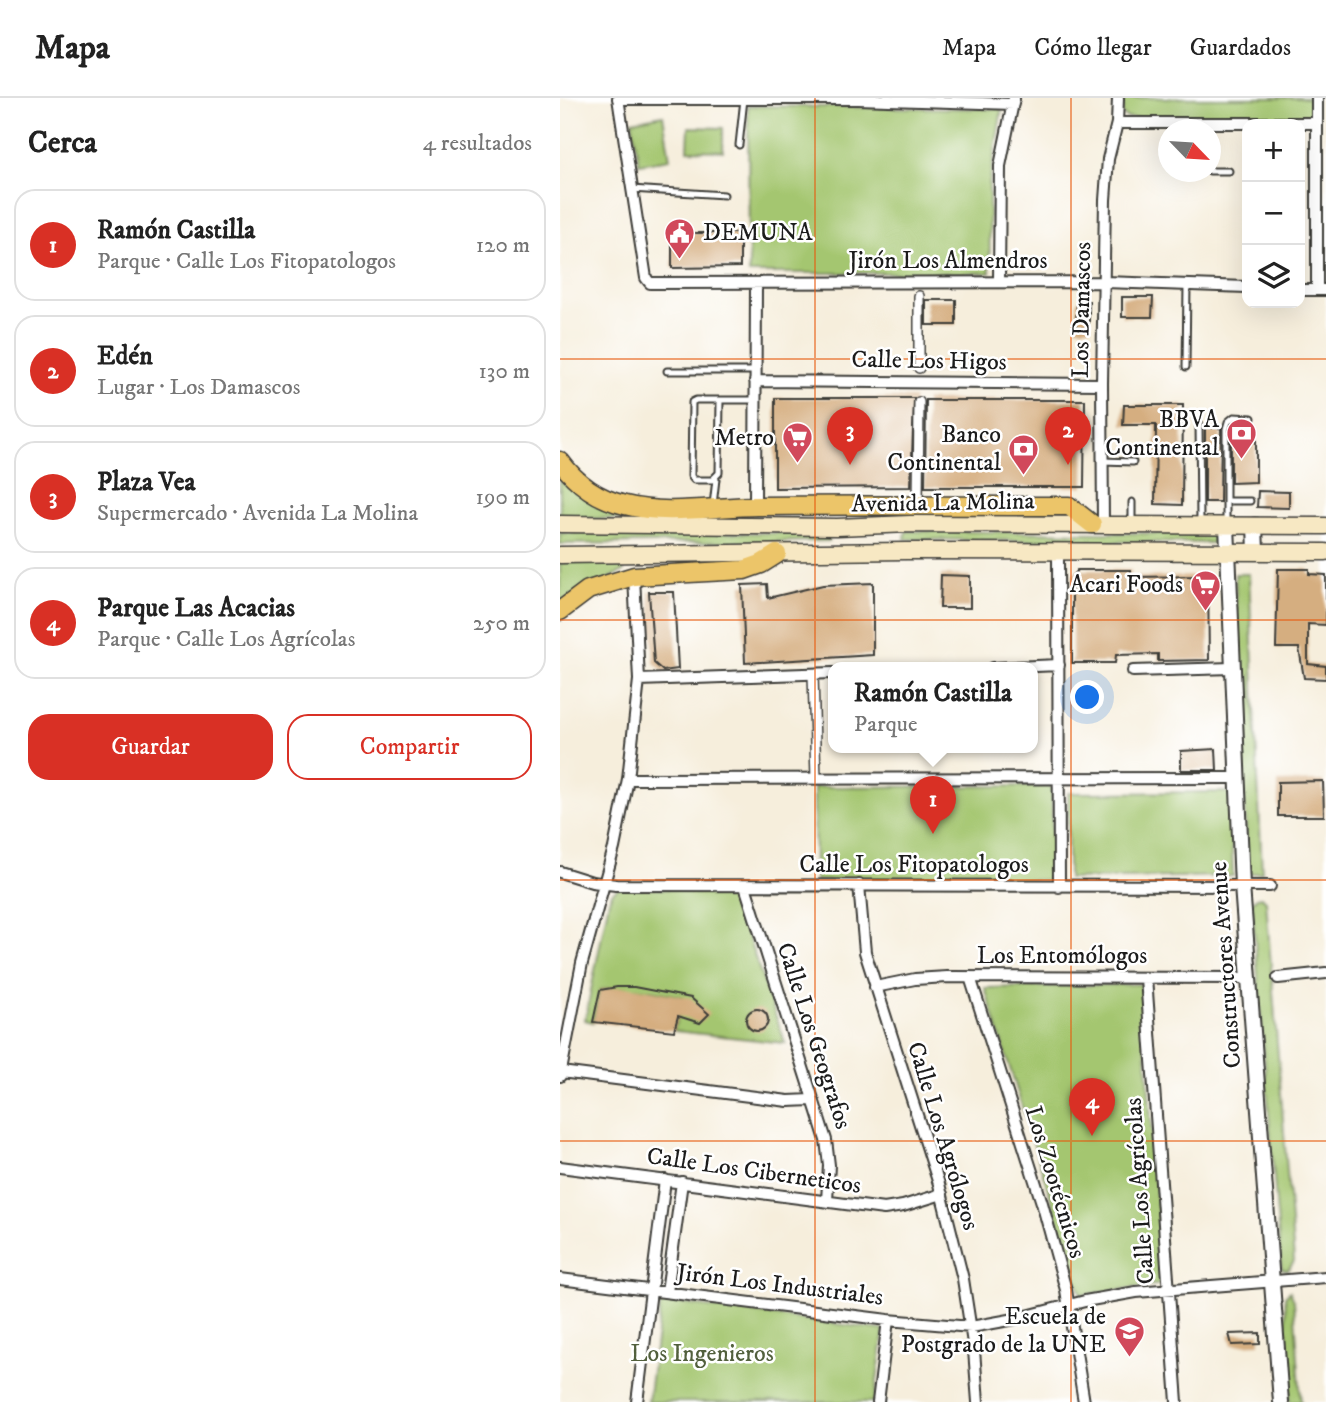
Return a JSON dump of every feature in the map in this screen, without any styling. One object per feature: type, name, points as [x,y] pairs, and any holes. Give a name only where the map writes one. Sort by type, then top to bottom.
[{"type":"main road","points":[[560,461],[570,475],[597,495],[625,505],[712,517],[755,506],[1069,506],[1098,524]]},
{"type":"main road","points":[[806,506],[853,526]]},
{"type":"main road","name":"Avenida La Molina","points":[[560,524],[712,517],[853,526],[1326,526]]},
{"type":"main road","points":[[907,551],[920,545],[922,538],[916,526],[910,524]]},
{"type":"main road","points":[[1326,534],[1326,544]]},
{"type":"main road","name":"Avenida La Molina","points":[[560,555],[907,551],[1326,552]]},
{"type":"main road","points":[[560,611],[588,590],[634,576],[744,570],[777,554]]},
{"type":"street","points":[[631,189],[618,98],[1013,101],[1000,166],[999,282]]},
{"type":"street","name":"Los Damascos","points":[[1098,524],[1102,461],[1105,200],[1108,159],[1118,98]]},
{"type":"street","points":[[1317,98],[1322,290]]},
{"type":"street","points":[[1116,123],[1158,125]]},
{"type":"street","points":[[1221,125],[1317,123]]},
{"type":"street","name":"Jirón Los Almendros","points":[[631,189],[646,278],[650,283],[1105,282],[1242,287]]},
{"type":"street","points":[[755,506],[756,284]]},
{"type":"street","points":[[919,296],[919,368]]},
{"type":"street","name":"Calle Los Higos","points":[[755,376],[1102,384]]},
{"type":"street","points":[[918,506],[919,402]]},
{"type":"street","name":"Constructores Avenue","points":[[1227,525],[1242,886],[1281,1402]]},
{"type":"street","points":[[1255,525],[1256,552]]},
{"type":"street","points":[[1058,553],[1059,887]]},
{"type":"street","points":[[634,576],[639,680],[628,779],[619,828],[582,963],[560,1074],[788,1101],[812,1100]]},
{"type":"street","points":[[1038,667],[1059,666]]},
{"type":"street","points":[[1133,671],[1232,668]]},
{"type":"street","points":[[639,680],[828,673]]},
{"type":"street","points":[[813,674],[816,779]]},
{"type":"street","points":[[628,779],[1236,778]]},
{"type":"street","name":"Calle Los Fitopatologos","points":[[560,872],[604,884],[1270,886]]},
{"type":"street","name":"Calle Los Agrólogos","points":[[859,885],[863,942],[875,988],[942,1194],[963,1279],[971,1327],[978,1402]]},
{"type":"street","name":"Calle Los Geografos","points":[[745,886],[828,1148],[827,1201]]},
{"type":"street","points":[[1278,978],[1326,974]]},
{"type":"street","name":"Los Entomólogos","points":[[875,988],[915,979],[970,977],[1249,978]]},
{"type":"street","name":"Los Zootécnicos","points":[[970,977],[1042,1203],[1070,1306],[1084,1402]]},
{"type":"street","name":"Calle Los Agrícolas","points":[[1146,978],[1177,1402]]},
{"type":"street","name":"Calle Los Ciberneticos","points":[[560,1167],[890,1209],[942,1194]]},
{"type":"street","points":[[637,1402],[665,1180]]},
{"type":"street","points":[[667,1292],[682,1182]]},
{"type":"street","name":"Jirón Los Industriales","points":[[560,1279],[888,1320],[971,1327],[1015,1320],[1101,1298],[1169,1289],[1326,1278]]},
{"type":"street","points":[[878,1402],[888,1320]]},
{"type":"lane","points":[[739,145],[744,99]]},
{"type":"lane","points":[[1221,171],[1229,171]]},
{"type":"lane","points":[[631,189],[724,195]]},
{"type":"lane","points":[[1186,367],[1188,285]]},
{"type":"lane","points":[[667,371],[755,376]]},
{"type":"lane","points":[[712,517],[719,473],[720,400]]},
{"type":"lane","points":[[716,479],[698,481],[691,477],[692,402],[755,400]]},
{"type":"lane","points":[[1227,525],[1226,429],[1228,422],[1234,418],[1252,418]]},
{"type":"lane","points":[[1199,423],[1200,525]]},
{"type":"lane","points":[[1102,461],[1133,462]]},
{"type":"lane","points":[[1226,501],[1250,501]]},
{"type":"lane","points":[[1132,502],[1132,524]]},
{"type":"green space","points":[[1124,98],[1311,98],[1311,117],[1127,118],[1122,114]]},
{"type":"green space","points":[[748,106],[1002,109],[989,185],[990,273],[749,273]]},
{"type":"green space","points":[[663,115],[670,159],[639,164],[632,121]]},
{"type":"green space","points":[[689,127],[723,128],[723,151],[688,150]]},
{"type":"green space","points":[[560,472],[624,512],[630,519],[560,518]]},
{"type":"green space","points":[[906,531],[1213,534],[1213,543],[905,539]]},
{"type":"green space","points":[[560,533],[829,533],[829,541],[560,544]]},
{"type":"green space","points":[[620,559],[624,562],[624,571],[560,603],[560,563]]},
{"type":"green space","points":[[1235,574],[1249,574],[1262,872],[1248,874]]},
{"type":"green space","points":[[1052,786],[1052,880],[815,881],[814,787]]},
{"type":"green space","points":[[1230,792],[1233,876],[1068,879],[1068,793]]},
{"type":"green space","points":[[618,888],[729,890],[733,894],[785,1043],[674,1031],[683,997],[642,989],[600,990],[593,1022],[585,1020],[609,900]]},
{"type":"green space","points":[[1261,897],[1266,901],[1294,1261],[1288,1270],[1282,1269],[1281,1265],[1252,903]]},
{"type":"green space","points":[[1141,984],[1163,1284],[1081,1295],[985,988]]},
{"type":"green space","points":[[1290,1291],[1294,1301],[1301,1402],[1290,1402],[1285,1296]]},
{"type":"green space","name":"Los Ingenieros","points":[[661,1301],[884,1330],[874,1402],[648,1402]]},
{"type":"building","points":[[672,233],[740,233],[740,267],[672,268]]},
{"type":"building","points":[[1122,297],[1153,297],[1152,317],[1122,317]]},
{"type":"building","points":[[926,300],[956,300],[956,325],[926,325]]},
{"type":"building","points":[[1077,301],[1089,301],[1089,328],[1076,328]]},
{"type":"building","points":[[775,398],[914,398],[911,487],[775,488]]},
{"type":"building","points":[[926,400],[1085,400],[1084,487],[925,487]]},
{"type":"building","points":[[1124,405],[1183,405],[1182,505],[1155,504],[1156,425],[1123,425]]},
{"type":"building","points":[[1205,428],[1221,428],[1220,502],[1205,502]]},
{"type":"building","name":"BBVA Continental","points":[[1256,439],[1256,482],[1231,483],[1231,440]]},
{"type":"building","points":[[1258,491],[1289,492],[1289,508],[1257,507]]},
{"type":"building","points":[[1278,569],[1309,569],[1309,574],[1326,575],[1326,625],[1308,624],[1308,664],[1326,666],[1326,679],[1304,678],[1299,648],[1276,648]]},
{"type":"building","points":[[1077,570],[1131,570],[1131,577],[1208,576],[1209,660],[1158,661],[1158,654],[1116,655],[1115,663],[1072,663],[1072,576]]},
{"type":"building","points":[[941,575],[970,576],[970,608],[940,608]]},
{"type":"building","points":[[873,583],[873,655],[745,663],[742,585],[767,584],[768,598],[823,585]]},
{"type":"building","points":[[649,592],[674,592],[678,669],[663,671],[654,663]]},
{"type":"building","points":[[1216,749],[1217,770],[1181,770],[1181,751]]},
{"type":"building","points":[[1323,781],[1324,816],[1278,816],[1278,782]]},
{"type":"building","points":[[634,987],[691,998],[709,1014],[700,1023],[678,1016],[674,1031],[593,1022],[600,990]]},
{"type":"building","points":[[753,1009],[761,1009],[768,1016],[768,1024],[761,1031],[753,1031],[746,1024],[746,1016]]},
{"type":"building","points":[[1260,1333],[1260,1344],[1232,1345],[1229,1334]]},
{"type":"place","name":"DEMUNA","points":[[680,260]]},
{"type":"place","name":"BBVA Continental","points":[[1242,461]]},
{"type":"place","name":"Metro","points":[[797,465]]},
{"type":"place","name":"Plaza Vea","points":[[850,465]]},
{"type":"place","name":"Edén","points":[[1068,465]]},
{"type":"place","name":"Banco Continental","points":[[1024,476]]},
{"type":"place","name":"Acari Foods","points":[[1206,612]]},
{"type":"place","name":"Ramón Castilla","points":[[933,834]]},
{"type":"place","name":"Parque Las Acacias","points":[[1092,1136]]},
{"type":"place","name":"Escuela de Postgrado de la UNE","points":[[1129,1358]]}]
